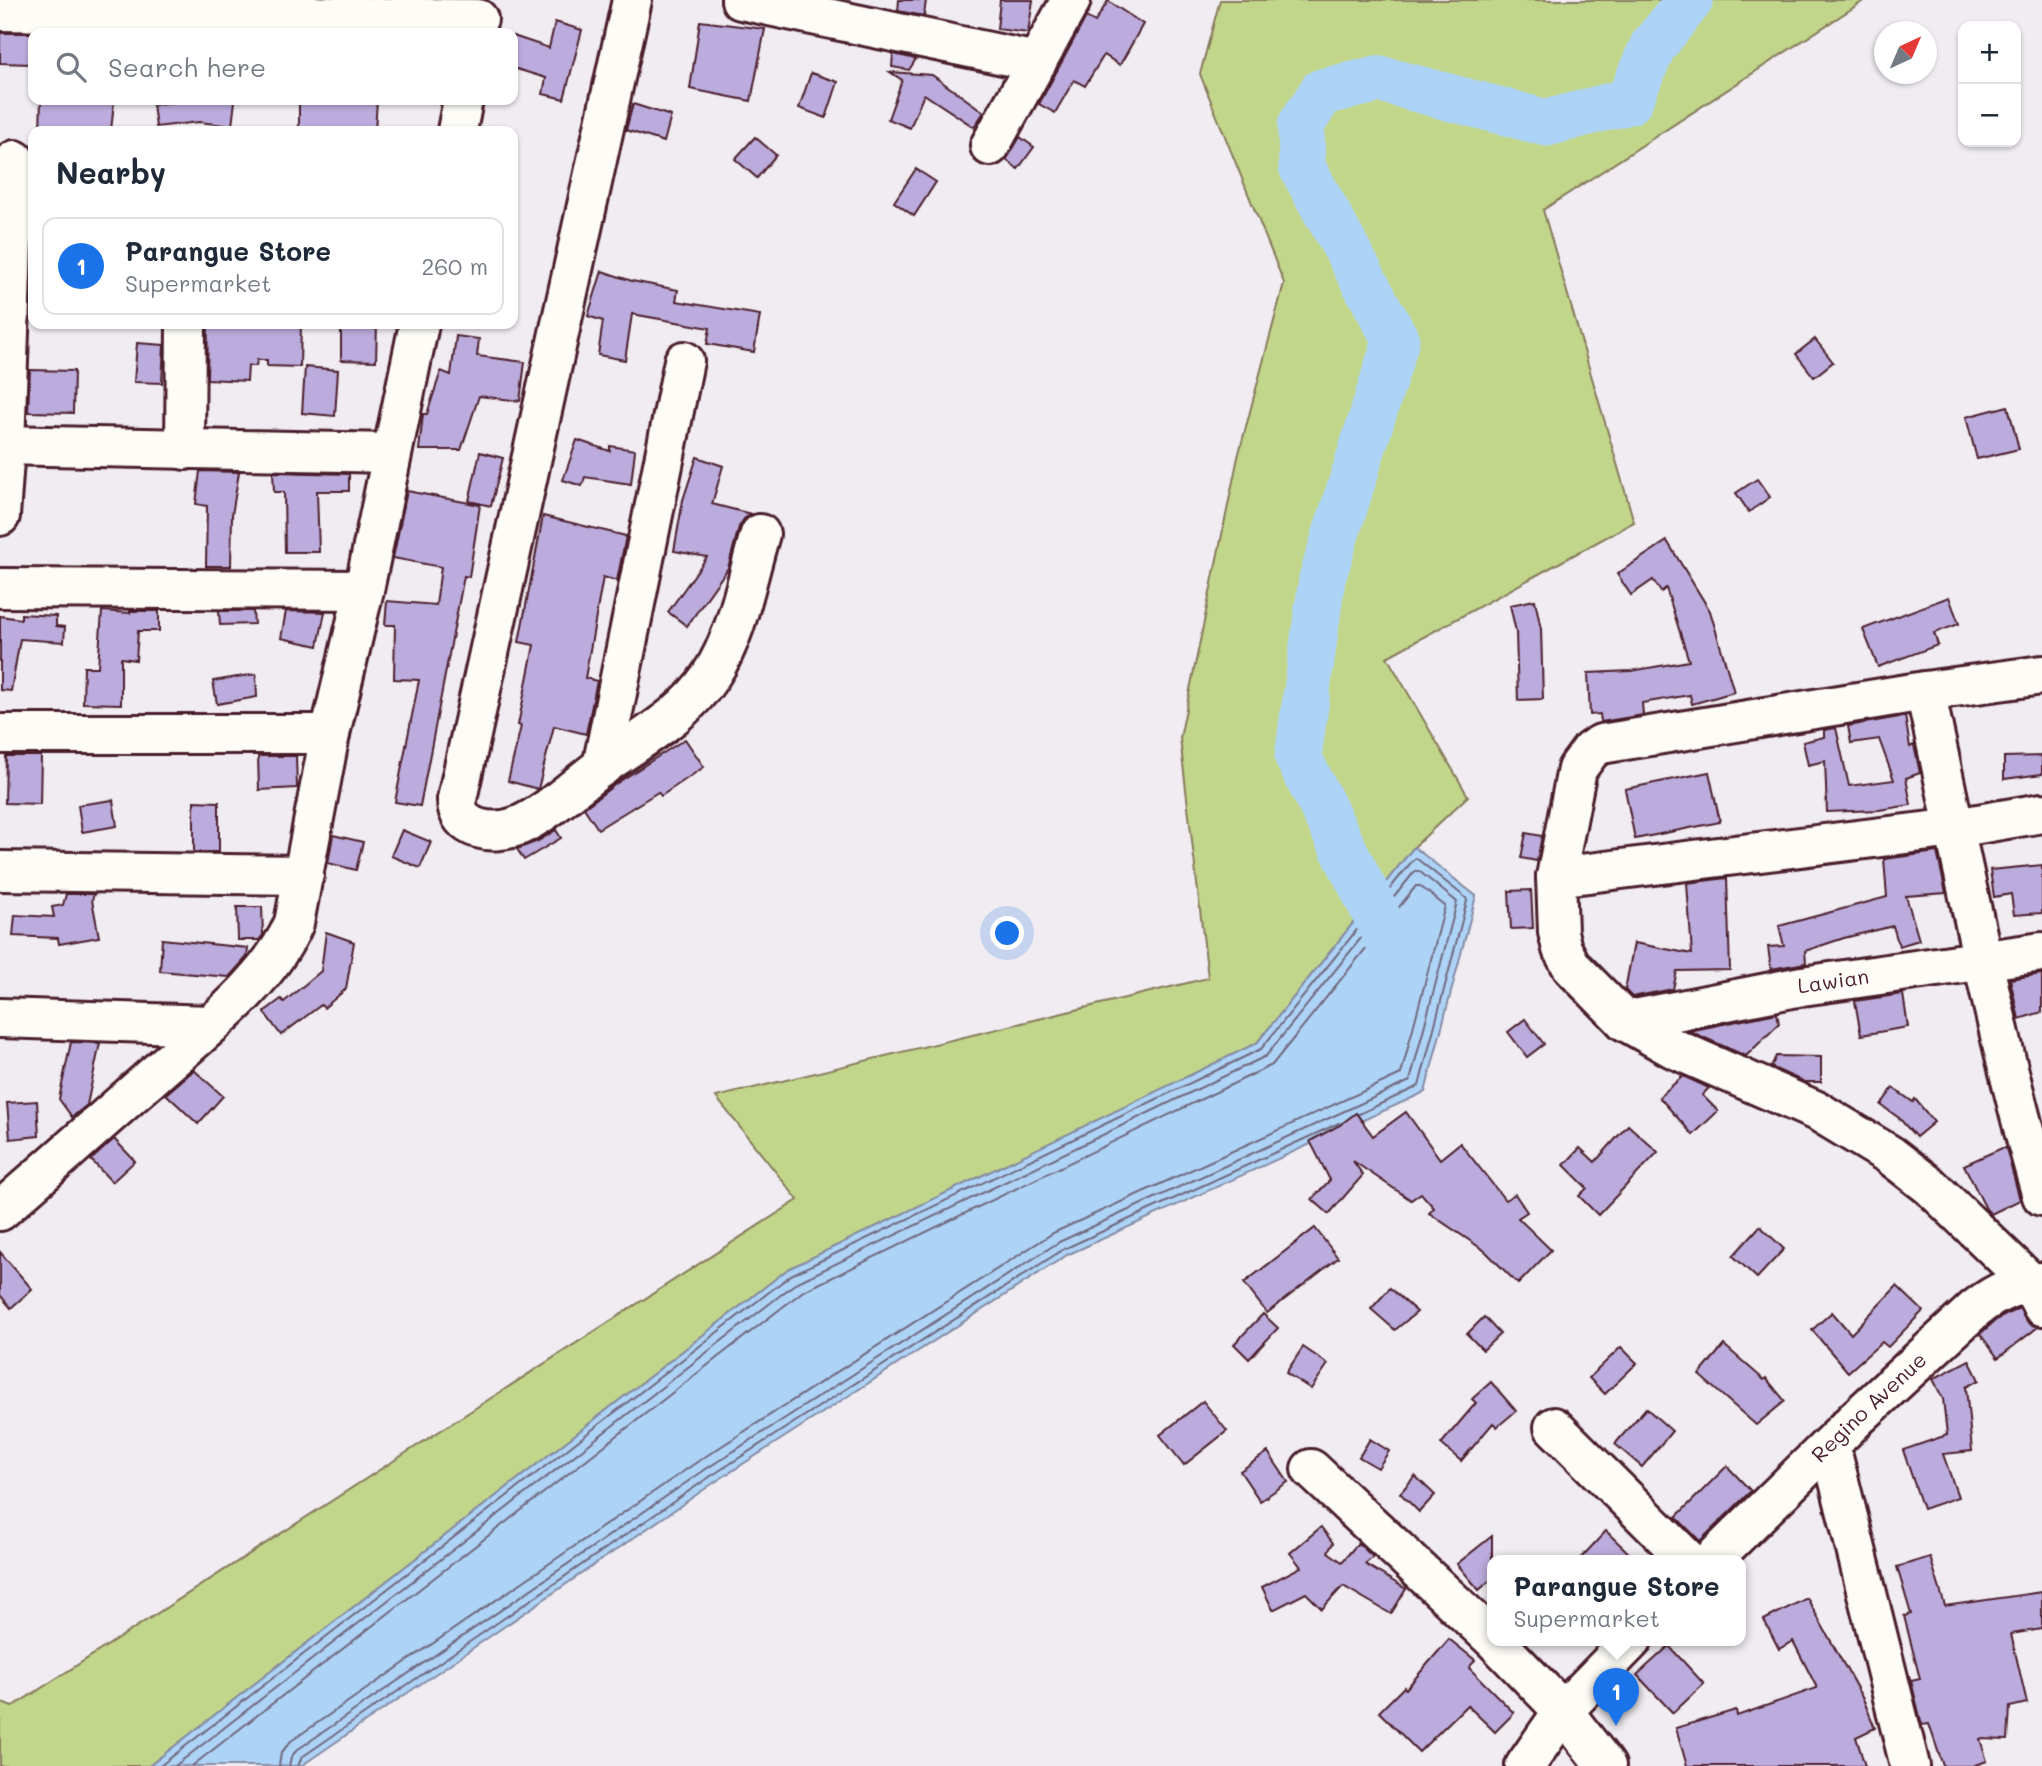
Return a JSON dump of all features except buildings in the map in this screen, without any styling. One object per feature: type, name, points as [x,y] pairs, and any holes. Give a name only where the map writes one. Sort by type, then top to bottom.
[{"type":"street","points":[[632,0],[457,808],[468,824],[478,830],[512,828],[540,813],[683,709],[711,675],[729,639],[760,534]]},
{"type":"street","points":[[741,0],[1037,62]]},
{"type":"street","points":[[990,146],[1072,0]]},
{"type":"street","points":[[0,11],[479,17]]},
{"type":"street","points":[[458,126],[462,105]]},
{"type":"street","points":[[0,516],[15,299],[16,160]]},
{"type":"street","points":[[185,450],[186,329]]},
{"type":"street","points":[[0,1211],[211,1025],[269,966],[285,944],[294,923],[330,734],[364,590],[418,329]]},
{"type":"street","points":[[602,767],[684,361]]},
{"type":"street","points":[[3,446],[392,453]]},
{"type":"street","points":[[0,588],[364,590]]},
{"type":"street","points":[[2038,1290],[1930,1186],[1858,1133],[1819,1112],[1673,1048],[1625,1021],[1572,967],[1562,948],[1558,932],[1556,877],[1577,769],[1591,750],[1601,744],[1925,691],[2042,675]]},
{"type":"street","points":[[1925,691],[2022,1129],[2042,1196]]},
{"type":"street","points":[[0,734],[330,734]]},
{"type":"street","points":[[1556,877],[1955,828],[2042,813]]},
{"type":"street","points":[[0,871],[304,875]]},
{"type":"street","name":"Lawian","points":[[1625,1021],[1802,986],[2042,952]]},
{"type":"street","points":[[0,1018],[211,1025]]},
{"type":"street","name":"Regino Avenue","points":[[1717,1555],[1976,1308],[2008,1287],[2038,1290]]},
{"type":"street","points":[[1554,1427],[1683,1555]]},
{"type":"street","points":[[1830,1445],[1910,1766]]},
{"type":"street","points":[[1311,1469],[1487,1633]]},
{"type":"street","points":[[1500,1646],[1563,1711],[1606,1766]]},
{"type":"street","points":[[1525,1766],[1563,1711],[1626,1646]]},
{"type":"green space","points":[[1220,0],[1865,0],[1543,210],[1634,522],[1387,657],[1468,796],[1414,847],[1257,1043],[788,1269],[149,1766],[0,1766],[0,1702],[12,1707],[798,1200],[716,1097],[1208,978],[1180,738],[1238,457],[1284,283],[1200,74]]},
{"type":"water","points":[[1414,847],[1476,896],[1425,1092],[1067,1255],[715,1482],[301,1766],[149,1766],[788,1269],[1257,1043]]},
{"type":"waterway","points":[[1398,959],[1298,757],[1322,579],[1396,340],[1302,167],[1301,125],[1322,92],[1380,79],[1547,123],[1629,101],[1653,46],[1690,0]]},
{"type":"place","name":"Parangue Store","points":[[1616,1726]]}]
